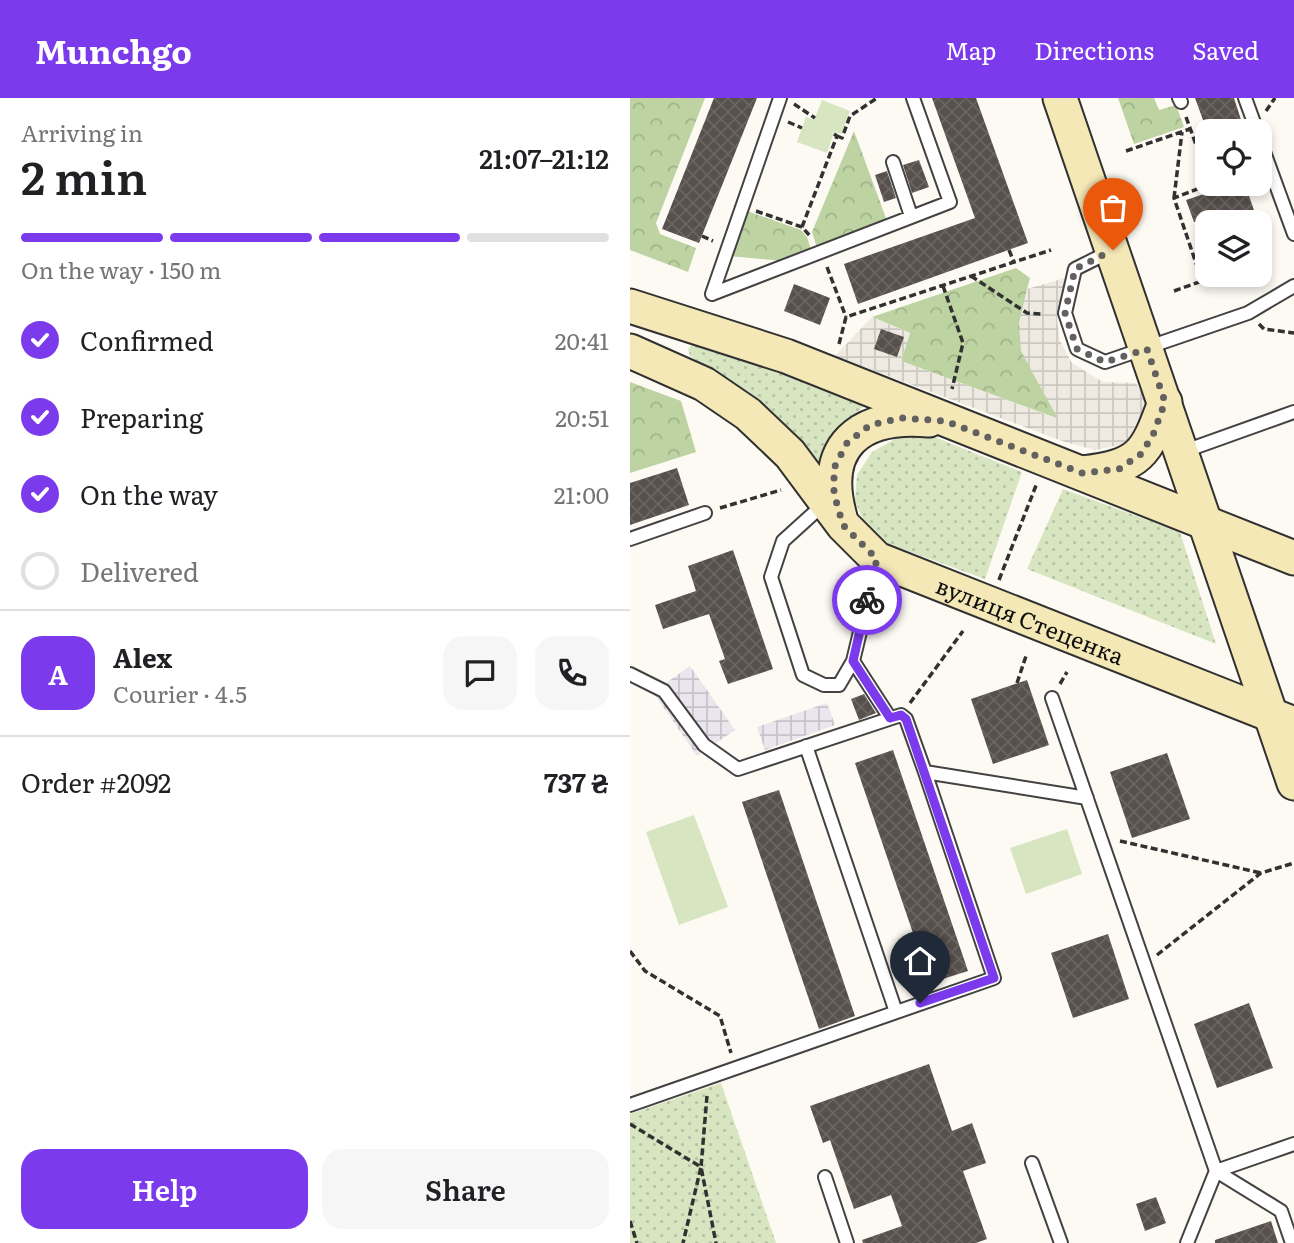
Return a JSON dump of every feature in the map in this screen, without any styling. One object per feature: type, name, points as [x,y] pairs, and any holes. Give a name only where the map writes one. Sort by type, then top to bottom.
[{"type":"main road","points":[[1060,98],[1205,523],[1282,719],[1294,783]]},
{"type":"main road","points":[[632,352],[657,343],[661,337],[659,322],[642,309]]},
{"type":"main road","points":[[642,309],[786,356],[1294,558]]},
{"type":"main road","name":"вулиця Стеценка","points":[[632,352],[704,384],[748,414],[790,454],[834,513],[877,559],[1282,719]]},
{"type":"main road","points":[[1082,473],[1119,469],[1141,454],[1153,435],[1165,402]]},
{"type":"main road","points":[[834,513],[834,468],[847,443],[870,425],[902,418],[945,421]]},
{"type":"lane","points":[[780,98],[740,206],[712,294],[950,202],[913,98]]},
{"type":"lane","points":[[1245,98],[1252,119]]},
{"type":"lane","points":[[893,162],[911,216]]},
{"type":"lane","points":[[1272,174],[1294,234]]},
{"type":"lane","points":[[1113,250],[1075,269],[1065,313],[1077,349],[1105,362],[1248,313],[1294,286]]},
{"type":"lane","points":[[1181,452],[1294,412]]},
{"type":"lane","points":[[630,539],[705,513]]},
{"type":"lane","points":[[834,513],[783,541],[771,577],[803,675],[824,685],[839,685],[853,661],[877,559]]},
{"type":"lane","points":[[853,661],[895,717]]},
{"type":"lane","points":[[630,674],[664,691],[704,745],[738,769],[895,717],[906,719],[994,978],[630,1105]]},
{"type":"lane","points":[[1052,698],[1216,1171],[1281,1211],[1292,1243]]},
{"type":"lane","points":[[806,746],[896,1012]]},
{"type":"lane","points":[[925,772],[1087,798]]},
{"type":"lane","points":[[1187,1243],[1216,1171],[1294,1144]]},
{"type":"lane","points":[[1032,1163],[1061,1243]]},
{"type":"lane","points":[[825,1177],[847,1243]]},
{"type":"path","points":[[786,98],[816,118]]},
{"type":"path","points":[[802,227],[835,135],[842,138],[850,116],[877,98]]},
{"type":"path","points":[[1180,100],[1195,141]]},
{"type":"path","points":[[1126,151],[1190,129]]},
{"type":"path","points":[[1174,291],[1202,281],[1174,198],[1182,132]]},
{"type":"path","points":[[1174,198],[1195,190]]},
{"type":"path","points":[[740,206],[802,227],[810,234],[846,317],[839,344]]},
{"type":"path","points":[[1009,250],[1014,262]]},
{"type":"path","points":[[846,317],[1051,250]]},
{"type":"path","points":[[971,276],[1027,313],[1042,314]]},
{"type":"path","points":[[943,285],[963,343],[952,389]]},
{"type":"path","points":[[1248,313],[1264,329],[1294,333]]},
{"type":"path","points":[[997,584],[1039,477]]},
{"type":"path","points":[[705,513],[781,490]]},
{"type":"path","points":[[895,717],[963,631]]},
{"type":"path","points":[[1017,683],[1026,656]]},
{"type":"path","points":[[1098,831],[1132,846],[1261,873]]},
{"type":"path","points":[[1144,965],[1261,873],[1294,863]]},
{"type":"path","points":[[630,951],[645,971],[720,1016],[736,1068]]},
{"type":"path","points":[[683,1243],[701,1167],[708,1078]]},
{"type":"path","points":[[630,1124],[701,1167],[716,1243]]},
{"type":"path","points":[[630,1221],[637,1243]]},
{"type":"shaded area","points":[[1065,278],[1057,319],[1060,341],[1072,363],[1103,382],[1136,383],[1150,407],[1146,428],[1124,444],[1095,450],[1065,442],[835,356],[872,317],[910,333],[901,361],[1058,419],[1021,351],[1019,323],[1027,289]]},
{"type":"shaded area","points":[[690,666],[735,730],[697,756],[653,692]]},
{"type":"shaded area","points":[[827,703],[835,725],[765,750],[757,727]]},
{"type":"green space","points":[[630,98],[705,98],[656,223],[660,234],[696,248],[688,272],[630,250]]},
{"type":"green space","points":[[1118,98],[1154,98],[1159,110],[1176,105],[1184,127],[1134,144]]},
{"type":"green space","points":[[822,100],[850,111],[841,134],[834,132],[827,153],[797,142],[806,117],[814,120]]},
{"type":"green space","points":[[854,131],[887,221],[817,248],[812,232]]},
{"type":"green space","points":[[744,210],[801,230],[807,237],[811,250],[782,261],[729,256]]},
{"type":"green space","points":[[1016,268],[1030,278],[1022,322],[1025,353],[1037,381],[1059,419],[901,361],[910,333],[872,317]]},
{"type":"green space","points":[[697,339],[870,401],[837,429],[821,473],[770,414],[690,356],[688,349]]},
{"type":"green space","points":[[630,382],[681,401],[696,452],[630,473]]},
{"type":"green space","points":[[927,434],[1022,472],[985,579],[883,542],[864,522],[855,501],[857,475],[872,452],[895,439]]},
{"type":"green space","points":[[1063,489],[1180,532],[1216,644],[1027,569]]},
{"type":"green space","points":[[694,815],[728,907],[679,925],[646,832]]},
{"type":"green space","points":[[1067,829],[1082,874],[1026,894],[1010,848]]},
{"type":"green space","points":[[721,1083],[776,1243],[630,1243],[630,1114]]},
{"type":"building","points":[[714,98],[757,98],[699,243],[662,229]]},
{"type":"building","points":[[932,98],[976,98],[1028,243],[858,304],[844,264],[975,218]]},
{"type":"building","points":[[1195,98],[1234,98],[1241,119],[1203,119]]},
{"type":"building","points":[[919,160],[929,187],[912,193],[903,165]]},
{"type":"building","points":[[887,171],[896,198],[884,202],[875,175]]},
{"type":"building","points":[[1198,196],[1249,196],[1254,210],[1195,210],[1194,222],[1186,200]]},
{"type":"building","points":[[794,284],[830,298],[820,325],[784,311]]},
{"type":"building","points":[[881,329],[904,337],[897,357],[874,349]]},
{"type":"building","points":[[677,468],[689,505],[630,525],[630,483]]},
{"type":"building","points":[[733,550],[773,669],[728,684],[719,661],[725,659],[709,614],[663,629],[655,605],[696,591],[688,566]]},
{"type":"building","points":[[1027,680],[1049,745],[993,764],[971,699]]},
{"type":"building","points":[[864,694],[876,713],[859,720],[851,699]]},
{"type":"building","points":[[893,750],[968,971],[930,983],[855,763]]},
{"type":"building","points":[[1167,753],[1190,819],[1132,838],[1110,772]]},
{"type":"building","points":[[779,790],[855,1016],[819,1029],[742,802]]},
{"type":"building","points":[[1108,934],[1129,999],[1073,1018],[1051,953]]},
{"type":"building","points":[[1249,1003],[1273,1068],[1217,1088],[1194,1024]]},
{"type":"building","points":[[929,1064],[952,1131],[972,1123],[986,1163],[963,1171],[987,1239],[976,1243],[863,1243],[862,1240],[902,1226],[891,1195],[854,1209],[830,1140],[823,1143],[810,1106]]},
{"type":"building","points":[[1156,1197],[1166,1223],[1145,1231],[1136,1204]]},
{"type":"building","points":[[1271,1221],[1278,1243],[1215,1243],[1215,1240]]},
{"type":"way so far","points":[[867,600],[877,559],[843,525],[834,494],[834,468],[847,443],[870,425],[902,418],[945,421],[1082,473],[1119,469],[1141,454],[1153,435],[1165,402],[1147,349],[1105,362],[1077,349],[1065,313],[1075,269],[1113,250]]},
{"type":"route","points":[[867,600],[853,661],[890,718],[901,715],[906,719],[994,978],[920,1003]]}]
